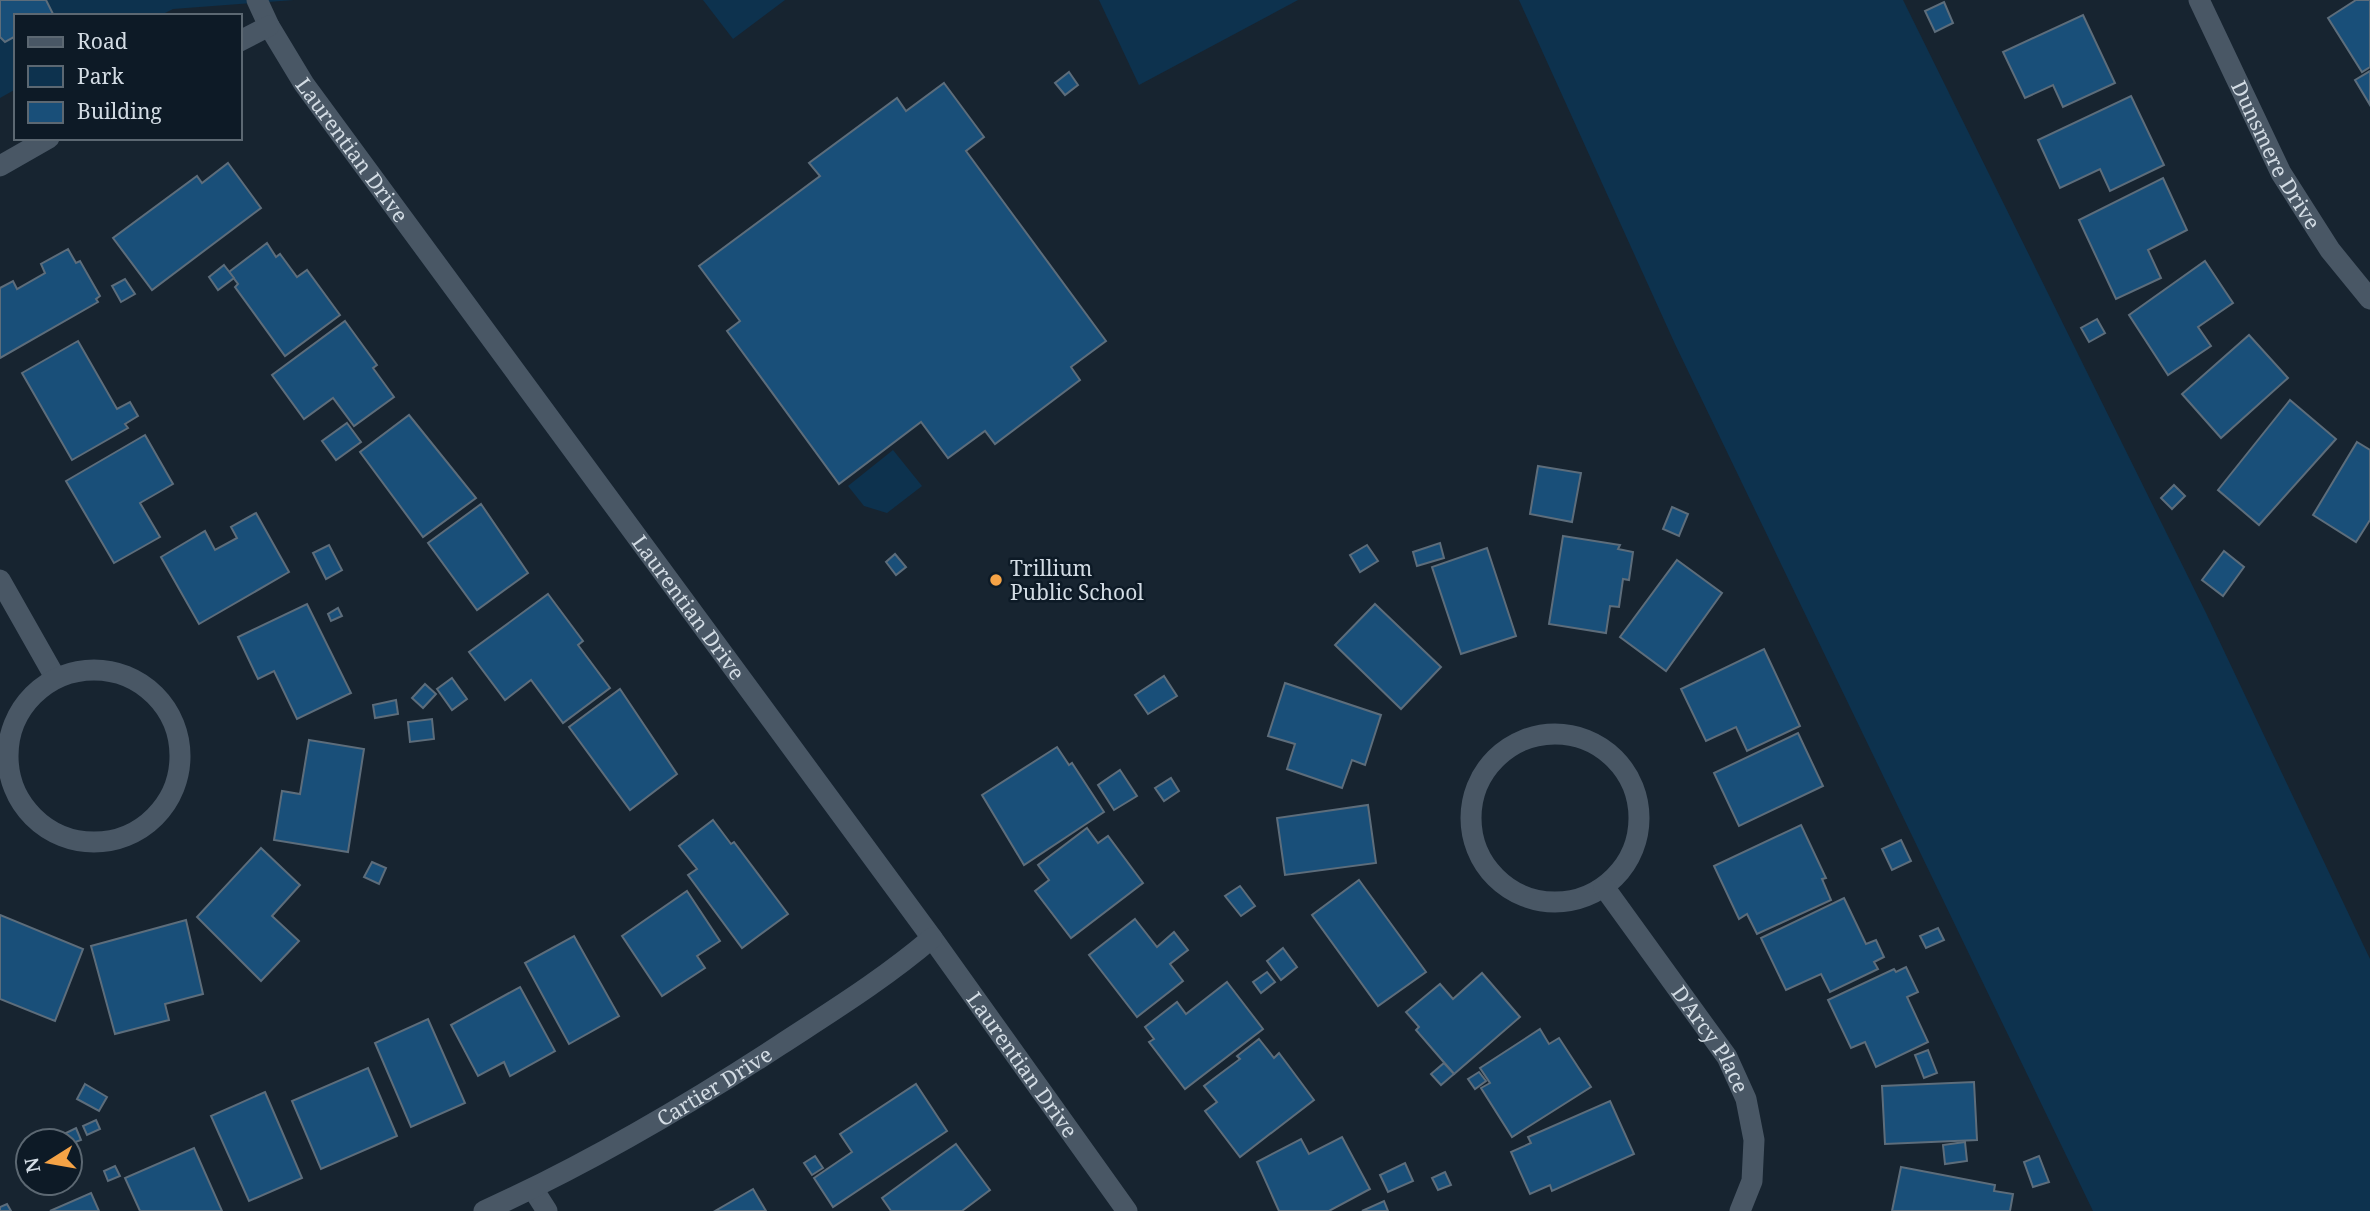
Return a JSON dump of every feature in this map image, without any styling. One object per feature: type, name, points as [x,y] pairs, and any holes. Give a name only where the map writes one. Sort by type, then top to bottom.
[{"type":"street","name":"Laurentian Drive","points":[[257,0],[269,26],[304,84],[932,938],[1127,1211]]},
{"type":"street","name":"Dunsmere Drive","points":[[2199,0],[2281,173],[2330,250],[2370,299]]},
{"type":"street","points":[[242,40],[269,26]]},
{"type":"street","points":[[0,166],[46,140]]},
{"type":"street","points":[[0,580],[55,677]]},
{"type":"street","points":[[77,670],[107,670],[135,680],[153,692],[171,716],[180,747],[178,777],[156,816],[127,836],[90,842],[53,832],[30,815],[14,790],[7,765],[9,735],[14,720],[31,695],[55,677],[77,670]]},
{"type":"street","points":[[1566,734],[1600,747],[1622,767],[1634,789],[1639,818],[1636,839],[1624,866],[1604,887],[1585,897],[1557,902],[1528,898],[1495,877],[1478,853],[1470,821],[1475,792],[1491,763],[1514,744],[1536,736],[1566,734]]},
{"type":"street","name":"D'Arcy Place","points":[[1604,887],[1727,1056],[1746,1099],[1754,1140],[1752,1181],[1740,1211]]},
{"type":"street","name":"Cartier Drive","points":[[484,1211],[533,1189],[681,1110],[880,981],[932,938]]},
{"type":"street","points":[[533,1189],[547,1211]]},
{"type":"green space","points":[[0,0],[294,0],[173,9],[163,14],[14,14],[14,90],[0,98]]},
{"type":"green space","points":[[703,0],[785,0],[733,39]]},
{"type":"green space","points":[[1099,0],[1298,0],[1139,85]]},
{"type":"green space","points":[[1519,0],[1903,0],[2206,613],[2370,959],[2370,1211],[2093,1211],[1675,344]]},
{"type":"green space","points":[[893,450],[922,486],[887,513],[864,506],[848,486]]},
{"type":"building","points":[[0,0],[46,0],[53,14],[14,14],[14,37],[5,42],[0,37]]},
{"type":"building","points":[[2356,0],[2370,0],[2370,67],[2362,72],[2328,18]]},
{"type":"building","points":[[1944,2],[1953,23],[1935,32],[1925,11]]},
{"type":"building","points":[[2083,15],[2115,83],[2063,107],[2053,85],[2025,98],[2003,52]]},
{"type":"building","points":[[2370,71],[2370,105],[2355,80]]},
{"type":"building","points":[[1069,72],[1078,85],[1065,95],[1055,83]]},
{"type":"building","points":[[944,83],[984,137],[966,151],[1106,341],[1071,367],[1080,380],[995,444],[985,431],[948,458],[921,422],[839,484],[727,331],[740,321],[699,266],[820,176],[809,163],[897,98],[906,111]]},
{"type":"building","points":[[2131,96],[2164,165],[2110,191],[2100,169],[2060,188],[2038,140]]},
{"type":"building","points":[[228,163],[261,208],[152,290],[113,238],[197,176],[202,183]]},
{"type":"building","points":[[2163,178],[2187,230],[2148,250],[2161,278],[2116,299],[2079,220]]},
{"type":"building","points":[[267,243],[276,257],[280,254],[297,277],[307,270],[340,315],[285,356],[235,287],[238,284],[229,272]]},
{"type":"building","points":[[68,249],[76,263],[80,261],[100,296],[96,299],[98,302],[0,358],[0,288],[13,281],[17,289],[45,273],[41,264]]},
{"type":"building","points":[[2205,261],[2233,303],[2198,327],[2211,346],[2168,375],[2129,315]]},
{"type":"building","points":[[224,265],[234,278],[218,290],[209,277]]},
{"type":"building","points":[[125,279],[135,294],[121,302],[112,286]]},
{"type":"building","points":[[2097,319],[2105,333],[2089,342],[2081,328]]},
{"type":"building","points":[[345,321],[377,365],[373,368],[394,397],[354,426],[333,398],[304,419],[272,375]]},
{"type":"building","points":[[2249,335],[2288,378],[2221,438],[2182,394]]},
{"type":"building","points":[[78,341],[117,409],[130,402],[138,416],[125,424],[128,428],[72,460],[22,373]]},
{"type":"building","points":[[2290,400],[2336,439],[2259,525],[2218,490]]},
{"type":"building","points":[[409,415],[476,498],[423,537],[360,452]]},
{"type":"building","points":[[347,423],[361,442],[336,460],[322,441]]},
{"type":"building","points":[[145,435],[173,484],[140,503],[160,537],[114,563],[66,481]]},
{"type":"building","points":[[2357,442],[2370,450],[2370,520],[2356,542],[2313,515]]},
{"type":"building","points":[[1538,466],[1581,473],[1572,522],[1530,514]]},
{"type":"building","points":[[2174,485],[2185,496],[2172,509],[2161,498]]},
{"type":"building","points":[[481,504],[528,573],[477,610],[428,543]]},
{"type":"building","points":[[1672,507],[1688,514],[1679,536],[1663,529]]},
{"type":"building","points":[[256,513],[289,572],[199,624],[161,557],[205,531],[215,550],[237,538],[231,527]]},
{"type":"building","points":[[1563,536],[1620,545],[1618,549],[1633,552],[1629,580],[1623,579],[1619,607],[1610,606],[1606,633],[1549,624]]},
{"type":"building","points":[[1440,543],[1444,558],[1417,566],[1413,552]]},
{"type":"building","points":[[329,545],[342,570],[326,579],[313,553]]},
{"type":"building","points":[[1367,545],[1378,561],[1360,572],[1350,555]]},
{"type":"building","points":[[1487,548],[1516,636],[1461,654],[1432,567]]},
{"type":"building","points":[[2224,551],[2244,567],[2223,596],[2202,580]]},
{"type":"building","points":[[895,554],[906,567],[896,575],[886,562]]},
{"type":"building","points":[[1677,560],[1722,593],[1666,671],[1620,637]]},
{"type":"building","points":[[548,594],[583,641],[578,645],[610,688],[563,723],[531,680],[505,700],[469,652]]},
{"type":"building","points":[[307,604],[351,693],[297,719],[274,671],[258,679],[238,637]]},
{"type":"building","points":[[1375,604],[1441,667],[1401,709],[1335,645]]},
{"type":"building","points":[[338,608],[342,616],[331,621],[328,614]]},
{"type":"building","points":[[1764,649],[1800,726],[1747,751],[1736,727],[1706,741],[1681,689]]},
{"type":"building","points":[[1164,676],[1177,696],[1148,714],[1135,695]]},
{"type":"building","points":[[452,678],[467,699],[452,710],[437,689]]},
{"type":"building","points":[[1285,683],[1381,715],[1365,765],[1352,760],[1342,788],[1287,769],[1295,744],[1268,736]]},
{"type":"building","points":[[425,684],[436,694],[423,708],[412,698]]},
{"type":"building","points":[[620,689],[677,774],[630,810],[569,727]]},
{"type":"building","points":[[396,700],[398,714],[375,718],[373,705]]},
{"type":"building","points":[[432,719],[434,739],[410,742],[408,722]]},
{"type":"building","points":[[1798,733],[1823,786],[1739,826],[1714,773]]},
{"type":"building","points":[[309,740],[364,749],[348,852],[274,840],[282,791],[300,794]]},
{"type":"building","points":[[1057,747],[1069,765],[1072,763],[1104,812],[1024,865],[982,795]]},
{"type":"building","points":[[1120,770],[1137,796],[1114,810],[1098,785]]},
{"type":"building","points":[[1171,778],[1179,791],[1164,801],[1155,788]]},
{"type":"building","points":[[1368,805],[1376,863],[1285,875],[1277,818]]},
{"type":"building","points":[[713,820],[731,844],[734,842],[788,914],[742,948],[688,875],[697,869],[679,846]]},
{"type":"building","points":[[1801,825],[1826,878],[1822,879],[1831,900],[1757,934],[1747,914],[1739,919],[1714,866]]},
{"type":"building","points":[[1087,828],[1098,843],[1108,836],[1143,883],[1071,938],[1035,891],[1049,880],[1038,865]]},
{"type":"building","points":[[1901,840],[1911,861],[1892,870],[1882,849]]},
{"type":"building","points":[[261,848],[300,885],[272,916],[299,941],[261,981],[197,917]]},
{"type":"building","points":[[372,862],[386,868],[379,884],[364,877]]},
{"type":"building","points":[[1359,880],[1426,972],[1378,1006],[1312,915]]},
{"type":"building","points":[[1240,886],[1255,906],[1241,916],[1225,896]]},
{"type":"building","points":[[687,891],[720,941],[697,956],[705,968],[662,996],[622,936]]},
{"type":"building","points":[[1844,898],[1866,944],[1876,940],[1884,957],[1874,962],[1878,969],[1830,992],[1821,974],[1786,990],[1761,938]]},
{"type":"building","points":[[0,915],[83,949],[55,1021],[0,999]]},
{"type":"building","points":[[1135,919],[1157,947],[1174,932],[1188,950],[1170,964],[1183,981],[1137,1017],[1089,955]]},
{"type":"building","points":[[186,920],[203,994],[165,1004],[169,1020],[115,1034],[91,946]]},
{"type":"building","points":[[1938,928],[1944,940],[1926,948],[1920,936]]},
{"type":"building","points":[[574,936],[619,1016],[569,1044],[525,963]]},
{"type":"building","points":[[1283,948],[1297,967],[1281,980],[1267,961]]},
{"type":"building","points":[[1906,967],[1918,992],[1907,997],[1928,1042],[1876,1067],[1865,1042],[1851,1048],[1828,1000],[1894,969],[1896,972]]},
{"type":"building","points":[[1267,972],[1275,982],[1261,993],[1253,982]]},
{"type":"building","points":[[1482,973],[1520,1017],[1454,1074],[1416,1030],[1419,1027],[1406,1012],[1440,984],[1453,999]]},
{"type":"building","points":[[1227,982],[1263,1029],[1185,1089],[1149,1042],[1154,1039],[1145,1027],[1177,1002],[1186,1014]]},
{"type":"building","points":[[520,987],[555,1051],[510,1076],[504,1062],[478,1076],[451,1025]]},
{"type":"building","points":[[428,1019],[465,1103],[411,1127],[375,1043]]},
{"type":"building","points":[[1540,1029],[1549,1044],[1559,1038],[1591,1087],[1512,1137],[1481,1088],[1490,1083],[1480,1068]]},
{"type":"building","points":[[1259,1039],[1274,1058],[1279,1053],[1314,1100],[1240,1157],[1205,1111],[1217,1102],[1204,1086],[1240,1059],[1237,1056]]},
{"type":"building","points":[[1928,1050],[1937,1073],[1924,1078],[1915,1055]]},
{"type":"building","points":[[1444,1063],[1454,1074],[1441,1085],[1431,1074]]},
{"type":"building","points":[[368,1068],[397,1136],[321,1169],[292,1101]]},
{"type":"building","points":[[1479,1072],[1486,1081],[1475,1089],[1468,1079]]},
{"type":"building","points":[[1974,1082],[1977,1140],[1885,1144],[1882,1086]]},
{"type":"building","points":[[85,1084],[107,1097],[99,1111],[77,1099]]},
{"type":"building","points":[[916,1084],[947,1131],[833,1207],[814,1178],[852,1152],[840,1134]]},
{"type":"building","points":[[265,1092],[302,1178],[249,1201],[211,1116]]},
{"type":"building","points":[[1610,1101],[1634,1154],[1552,1191],[1550,1185],[1530,1194],[1511,1152],[1531,1143],[1528,1137]]},
{"type":"building","points":[[96,1120],[100,1129],[87,1135],[83,1126]]},
{"type":"building","points":[[1342,1137],[1370,1189],[1329,1211],[1279,1211],[1257,1162],[1301,1139],[1309,1154]]},
{"type":"building","points":[[1965,1142],[1967,1161],[1945,1164],[1943,1145]]},
{"type":"building","points":[[956,1144],[990,1190],[962,1211],[891,1211],[882,1198]]},
{"type":"building","points":[[194,1148],[222,1211],[140,1211],[125,1178]]},
{"type":"building","points":[[815,1156],[823,1168],[812,1175],[804,1163]]},
{"type":"building","points":[[2039,1156],[2049,1182],[2033,1187],[2024,1162]]},
{"type":"building","points":[[1405,1163],[1413,1181],[1388,1192],[1380,1175]]},
{"type":"building","points":[[115,1166],[120,1176],[108,1181],[104,1171]]},
{"type":"building","points":[[1901,1167],[1995,1185],[1994,1191],[2013,1194],[2010,1211],[1892,1211]]},
{"type":"building","points":[[1445,1172],[1451,1185],[1438,1190],[1432,1178]]},
{"type":"building","points":[[753,1189],[766,1211],[715,1211]]},
{"type":"building","points":[[91,1193],[99,1211],[50,1211],[84,1197]]},
{"type":"building","points":[[1384,1201],[1388,1211],[1362,1211]]},
{"type":"building","points":[[7,1204],[11,1211],[0,1211],[0,1207]]},
{"type":"place","name":"Trillium Public School","points":[[996,580]]}]
